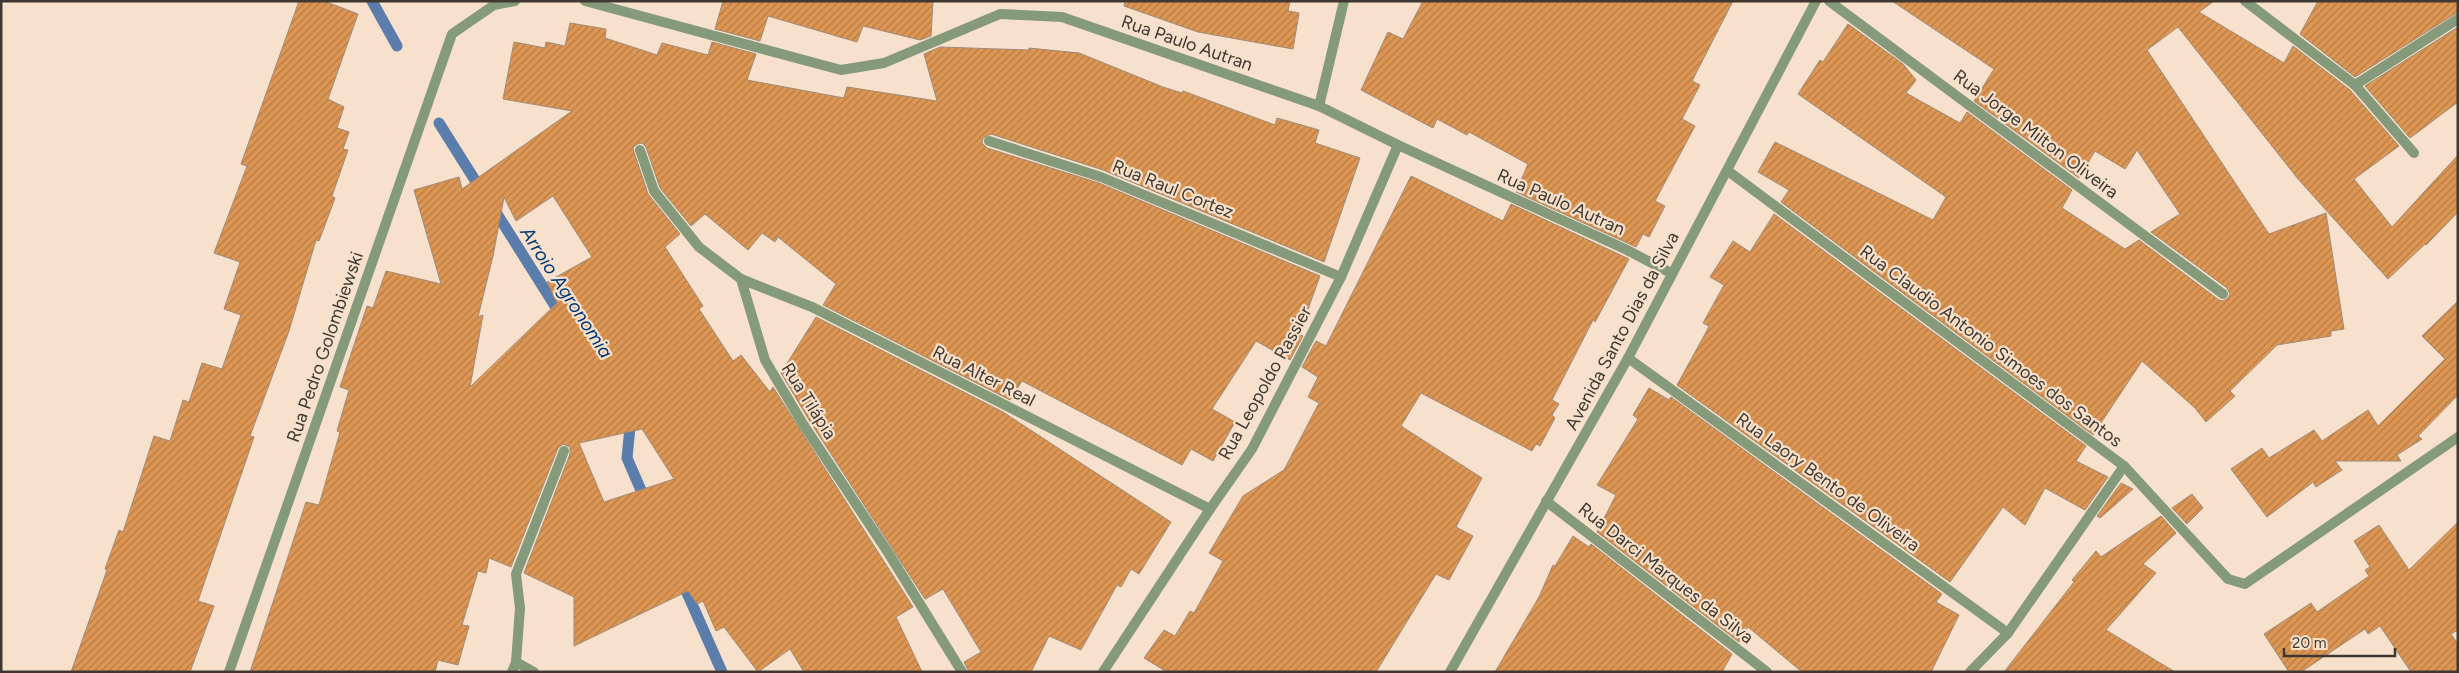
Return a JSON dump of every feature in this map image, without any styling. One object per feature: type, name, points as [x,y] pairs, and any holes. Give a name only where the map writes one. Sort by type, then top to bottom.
[{"type":"street","name":"Rua Pedro Golombiewski","points":[[229,672],[452,34],[494,5],[515,1]]},
{"type":"street","name":"Rua Paulo Autran","points":[[585,1],[841,70],[884,63],[1000,14],[1062,17],[1319,106],[1398,146],[1625,248],[1671,273]]},
{"type":"street","points":[[1319,106],[1344,1]]},
{"type":"street","name":"Avenida Santo Dias da Silva","points":[[1450,672],[1628,358],[1671,273],[1728,171],[1816,1]]},
{"type":"street","name":"Rua Jorge Milton Oliveira","points":[[1830,1],[2223,294]]},
{"type":"street","points":[[2245,1],[2355,85],[2414,153]]},
{"type":"street","points":[[2355,85],[2458,19]]},
{"type":"street","name":"Rua Raul Cortez","points":[[989,141],[1109,180],[1341,277]]},
{"type":"street","name":"Rua Leopoldo Rassier","points":[[1103,672],[1210,509],[1252,449],[1341,277],[1398,146]]},
{"type":"street","points":[[640,150],[654,192],[699,247],[741,279]]},
{"type":"street","name":"Rua Claudio Antonio Simoes dos Santos","points":[[1728,171],[2124,466],[2008,633],[1970,672]]},
{"type":"street","name":"Rua Alter Real","points":[[741,279],[812,307],[1210,509]]},
{"type":"street","name":"Rua Tilápia","points":[[741,279],[765,360],[803,424],[889,554],[962,672]]},
{"type":"street","name":"Rua Laory Bento de Oliveira","points":[[1628,358],[2008,633]]},
{"type":"street","points":[[2124,466],[2228,579],[2245,584],[2458,437]]},
{"type":"street","points":[[534,672],[514,667],[520,608],[516,574],[564,451]]},
{"type":"street","name":"Rua Darci Marques da Silva","points":[[1546,501],[1766,672]]},
{"type":"building","points":[[299,1],[324,1],[358,14],[328,99],[344,107],[337,128],[349,132],[343,149],[348,150],[332,196],[335,198],[319,241],[316,240],[289,331],[250,436],[254,437],[198,601],[214,606],[190,672],[71,672],[119,530],[123,532],[154,436],[170,441],[183,400],[189,402],[202,363],[222,369],[241,315],[224,309],[240,262],[214,253],[247,166],[241,164]]},
{"type":"building","points":[[723,1],[933,1],[931,36],[920,40],[863,26],[857,42],[768,16],[760,41],[715,29]]},
{"type":"building","points":[[1125,1],[1290,1],[1288,11],[1299,13],[1293,49],[1198,32],[1124,6]]},
{"type":"building","points":[[1423,1],[1733,1],[1692,81],[1700,85],[1682,119],[1695,126],[1655,201],[1665,206],[1649,237],[1643,234],[1636,247],[1516,192],[1528,164],[1469,132],[1467,135],[1437,119],[1433,128],[1361,90],[1388,32],[1403,39]]},
{"type":"building","points":[[1892,1],[2214,1],[2199,12],[2284,63],[2293,46],[2350,90],[2399,146],[2354,179],[2392,227],[2458,155],[2458,212],[2426,245],[2388,279],[2298,179],[2178,27],[2147,50],[2269,234],[2326,213],[2344,329],[2331,331],[2331,336],[2277,345],[2230,391],[2235,396],[2206,422],[2195,408],[2142,361],[2093,435],[1781,202],[1789,190],[1758,172],[1775,142],[1933,220],[1946,197],[1798,94],[1820,60],[1823,62],[1848,24],[1903,64],[1916,80],[1906,93],[1960,123],[1967,112],[2072,190],[2062,208],[2125,249],[2139,240],[2219,300],[2223,301],[2228,298],[2230,294],[2227,288],[2151,232],[2180,214],[2137,150],[2125,169],[2095,151],[2079,178],[1974,101],[1994,69]]},
{"type":"building","points":[[2318,1],[2458,1],[2458,12],[2355,77],[2300,34]]},
{"type":"building","points":[[570,23],[606,29],[605,38],[657,55],[662,43],[708,55],[712,42],[756,54],[747,80],[844,98],[847,87],[937,101],[924,54],[940,47],[1029,50],[1029,48],[1079,53],[1163,87],[1182,93],[1183,91],[1275,125],[1277,118],[1319,130],[1315,143],[1360,158],[1324,262],[1103,170],[991,134],[983,138],[982,143],[987,148],[1099,183],[1320,276],[1299,334],[1303,336],[1290,360],[1256,341],[1212,409],[1235,422],[1213,461],[1191,449],[1182,465],[1022,381],[1010,400],[823,305],[836,284],[778,237],[775,242],[762,233],[748,250],[705,214],[691,226],[660,188],[646,147],[642,143],[637,144],[633,148],[648,194],[680,234],[665,247],[703,306],[699,309],[733,361],[741,355],[770,392],[773,387],[913,607],[896,617],[922,672],[804,672],[790,649],[758,672],[724,627],[716,631],[703,601],[697,604],[688,591],[574,646],[574,597],[524,573],[570,454],[570,447],[563,444],[558,448],[511,567],[489,558],[486,573],[478,571],[462,625],[469,626],[458,665],[438,660],[435,672],[250,672],[306,502],[319,505],[340,432],[337,431],[349,390],[340,387],[367,306],[373,308],[386,271],[441,284],[414,190],[459,177],[462,189],[572,111],[503,99],[514,42],[545,48],[546,42],[565,46]],"holes":[[[553,196],[592,257],[547,282],[557,303],[470,387],[483,315],[478,317],[493,256],[504,197],[516,221]],[[642,429],[674,479],[604,502],[579,443]]]},
{"type":"building","points":[[2458,27],[2458,102],[2410,138],[2365,86]]},
{"type":"building","points":[[1411,176],[1503,221],[1511,204],[1629,259],[1595,322],[1593,320],[1552,400],[1559,404],[1552,415],[1555,418],[1540,446],[1536,444],[1532,451],[1421,393],[1401,426],[1482,478],[1456,527],[1473,536],[1449,580],[1436,574],[1376,672],[1167,672],[1144,658],[1164,630],[1175,636],[1190,611],[1194,613],[1223,561],[1209,553],[1243,496],[1284,470],[1319,403],[1308,397],[1318,377],[1302,367],[1316,341],[1326,346]]},
{"type":"building","points":[[1774,214],[2086,446],[2076,461],[2108,477],[2085,510],[2045,488],[2025,525],[2003,507],[1950,582],[1677,385],[1709,326],[1703,323],[1724,285],[1710,277],[1733,241],[1750,252]]},
{"type":"building","points":[[2458,301],[2458,395],[2418,436],[2422,439],[2397,455],[2401,461],[2335,461],[2342,470],[2316,487],[2313,482],[2267,517],[2231,469],[2262,448],[2269,458],[2314,430],[2322,441],[2368,410],[2378,426],[2445,359],[2422,336]]},
{"type":"building","points":[[816,317],[1003,412],[1171,522],[1139,574],[1131,569],[1121,587],[1117,585],[1081,650],[1049,636],[1031,672],[969,672],[964,662],[981,652],[943,589],[925,599],[809,420],[781,373]]},
{"type":"building","points":[[1649,388],[1669,400],[1671,397],[1942,594],[1936,602],[1959,615],[1931,672],[1802,672],[1748,627],[1739,642],[1597,532],[1616,495],[1597,485],[1638,419],[1633,415]]},
{"type":"building","points":[[2121,483],[2133,489],[2100,518],[2097,516]]},
{"type":"building","points":[[2192,494],[2203,508],[2187,524],[2172,508]]},
{"type":"building","points":[[2161,516],[2176,533],[2143,564],[2156,573],[2106,630],[2175,672],[2004,672],[2074,582],[2072,580],[2096,551],[2101,557]]},
{"type":"building","points":[[2458,522],[2458,630],[2451,634],[2458,644],[2458,672],[2411,672],[2380,626],[2368,634],[2365,629],[2301,672],[2289,672],[2264,634],[2311,603],[2317,612],[2369,576],[2365,570],[2370,567],[2354,541],[2379,525],[2409,570]]},
{"type":"building","points":[[1573,536],[1589,547],[1591,544],[1732,654],[1722,672],[1495,672],[1539,597],[1553,565],[1555,566]]},
{"type":"waterway","name":"Arroio Agronomia","points":[[372,1],[397,46]]},
{"type":"waterway","name":"Arroio Agronomia","points":[[439,123],[483,193]]},
{"type":"waterway","name":"Arroio Agronomia","points":[[492,206],[562,317]]},
{"type":"waterway","name":"Arroio Agronomia","points":[[631,417],[627,458],[647,504]]},
{"type":"waterway","name":"Arroio Agronomia","points":[[680,577],[722,672]]}]
